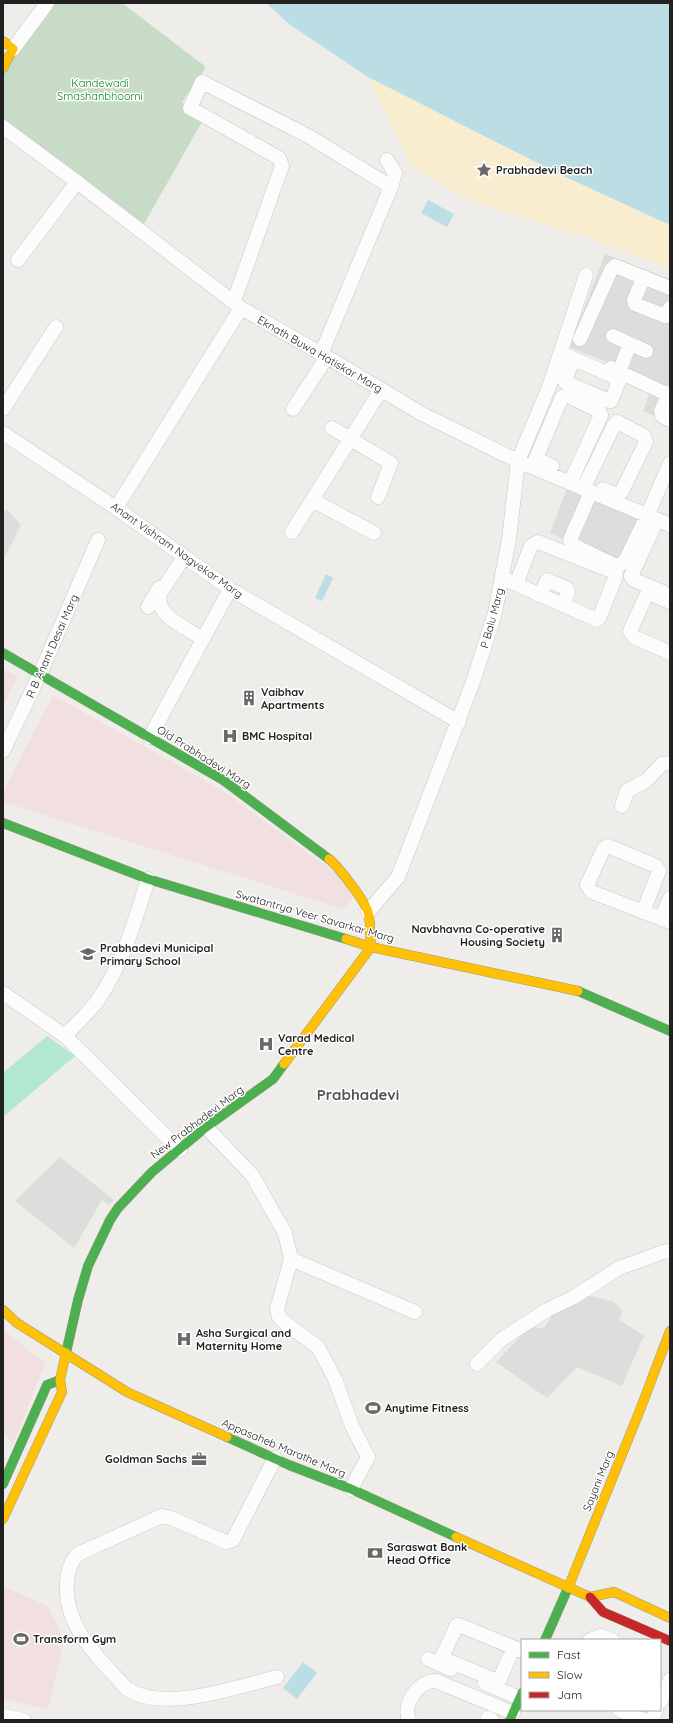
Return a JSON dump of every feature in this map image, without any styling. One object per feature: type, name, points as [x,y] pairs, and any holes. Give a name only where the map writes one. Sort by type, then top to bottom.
[{"type":"main road","points":[[3,68],[8,45]]},
{"type":"main road","name":"Old Prabhadevi Marg","points":[[3,653],[223,780],[335,863],[352,886],[368,912]]},
{"type":"main road","name":"Swatantrya Veer Savarkar Marg","points":[[3,823],[148,879],[371,947],[574,989],[670,1031]]},
{"type":"main road","points":[[368,912],[371,947]]},
{"type":"main road","name":"New Prabhadevi Marg","points":[[3,1519],[62,1392],[60,1380],[78,1300],[88,1266],[110,1220],[118,1208],[152,1172],[206,1127],[273,1079],[371,947]]},
{"type":"main road","name":"Appasaheb Marathe Marg","points":[[3,1310],[18,1322],[65,1353],[128,1392],[275,1458],[351,1489],[590,1597]]},
{"type":"main road","name":"Sayani Marg","points":[[545,1639],[568,1588],[640,1410],[670,1331]]},
{"type":"main road","points":[[3,1484],[47,1385],[60,1380]]},
{"type":"main road","points":[[656,1639],[603,1612],[590,1597],[614,1592],[670,1618]]},
{"type":"main road","points":[[511,1716],[521,1695]]},
{"type":"street","points":[[8,45],[47,3]]},
{"type":"street","points":[[116,508],[238,305],[282,166],[279,158],[190,108],[202,82],[310,137],[391,187]]},
{"type":"street","name":"Eknath Buwa Hatiskar Marg","points":[[3,127],[238,305],[422,414],[518,461],[581,484],[656,515],[670,525]]},
{"type":"street","points":[[293,409],[324,355],[391,187],[395,173],[387,160]]},
{"type":"street","points":[[18,260],[77,182]]},
{"type":"street","points":[[580,339],[613,267],[618,266],[670,288]]},
{"type":"street","name":"P Balu Marg","points":[[368,912],[398,877],[459,722],[495,613],[509,539],[518,461],[549,387],[566,353],[586,275]]},
{"type":"street","points":[[644,277],[634,300],[635,304],[665,316],[670,308]]},
{"type":"street","points":[[3,409],[56,327]]},
{"type":"street","points":[[613,336],[646,352]]},
{"type":"street","points":[[619,372],[630,344]]},
{"type":"street","points":[[566,353],[619,372],[669,394],[661,414],[670,420]]},
{"type":"street","points":[[292,532],[381,390]]},
{"type":"street","points":[[581,484],[615,423],[619,423],[646,437],[646,442],[620,494],[617,495],[581,484],[536,458],[560,400],[564,395],[601,413],[581,484],[570,540],[573,545],[614,564],[623,564],[656,515]]},
{"type":"street","points":[[332,428],[391,463],[378,498]]},
{"type":"street","name":"Anant Vishram Nagvekar Marg","points":[[3,433],[116,508],[230,589],[459,722]]},
{"type":"street","points":[[670,463],[656,515],[632,576],[634,580],[670,595]]},
{"type":"street","points":[[312,500],[374,534]]},
{"type":"street","name":"R B Anant Desai Marg","points":[[3,751],[40,674],[98,540]]},
{"type":"street","points":[[502,578],[563,605],[598,619],[616,575],[614,572],[538,542],[531,546],[516,584]]},
{"type":"street","points":[[148,607],[182,555]]},
{"type":"street","points":[[182,555],[161,592],[159,604],[165,615],[203,639]]},
{"type":"street","points":[[150,737],[230,589]]},
{"type":"street","points":[[670,602],[651,594],[647,594],[630,631],[634,637],[670,653]]},
{"type":"street","points":[[622,806],[627,791],[647,780],[662,764],[670,764]]},
{"type":"street","points":[[643,912],[660,871],[659,869],[656,866],[608,846],[604,848],[587,886],[592,892],[643,912],[666,920],[670,898]]},
{"type":"street","points":[[65,1036],[97,1000],[119,965],[134,926],[148,879]]},
{"type":"street","points":[[3,993],[65,1036],[180,1150]]},
{"type":"street","points":[[206,1127],[252,1175],[285,1233],[291,1259],[277,1309],[279,1317],[318,1347],[336,1379],[352,1426],[368,1457],[351,1489]]},
{"type":"street","points":[[477,1364],[502,1339],[547,1310],[574,1296],[618,1268],[666,1251],[670,1252]]},
{"type":"street","points":[[291,1259],[415,1312]]},
{"type":"street","points":[[275,1458],[233,1540],[226,1542],[166,1516],[162,1516],[78,1554],[70,1566],[66,1594],[71,1615],[80,1634],[127,1689],[137,1696],[149,1699],[175,1699],[202,1696],[277,1677]]},
{"type":"street","points":[[457,1625],[517,1649],[497,1682],[442,1657],[457,1625]]},
{"type":"street","points":[[592,1639],[600,1636],[609,1639]]},
{"type":"street","points":[[428,1659],[521,1695]]},
{"type":"street","points":[[409,1720],[406,1713],[408,1704],[420,1687],[425,1682],[430,1680],[436,1681],[511,1716]]},
{"type":"street","points":[[661,1700],[670,1680]]},
{"type":"street","points":[[625,1715],[644,1720]]},
{"type":"street","points":[[3,1716],[24,1720]]},
{"type":"shaded area","points":[[605,254],[670,279],[670,423],[643,411],[654,381],[569,347]]},
{"type":"shaded area","points":[[568,486],[648,521],[626,567],[550,533]]},
{"type":"shaded area","points":[[7,509],[21,525],[3,561],[3,513]]},
{"type":"shaded area","points":[[3,669],[18,676],[3,705]]},
{"type":"shaded area","points":[[53,695],[222,790],[342,878],[353,898],[343,909],[3,802],[3,792]]},
{"type":"shaded area","points":[[60,1157],[114,1200],[109,1205],[102,1200],[74,1248],[15,1201]]},
{"type":"shaded area","points":[[584,1295],[613,1301],[623,1311],[619,1320],[645,1336],[622,1386],[577,1367],[547,1398],[496,1362],[530,1326],[543,1329],[556,1310]]},
{"type":"shaded area","points":[[3,1329],[45,1363],[13,1444],[3,1433]]},
{"type":"shaded area","points":[[3,1586],[49,1607],[64,1641],[48,1710],[3,1698]]},
{"type":"sand","name":"Prabhadevi Beach","points":[[368,77],[559,174],[670,225],[670,269],[586,237],[468,200],[411,165]]},
{"type":"green space","name":"Kandewadi Smashanbhoomi","points":[[41,3],[122,3],[206,67],[182,102],[203,120],[144,224],[3,120],[3,61]]},
{"type":"green space","points":[[47,1036],[75,1056],[3,1117],[3,1073]]},
{"type":"water","points":[[266,3],[670,3],[670,225],[559,174],[368,77],[289,24]]},
{"type":"water","points":[[428,200],[454,214],[447,227],[421,213]]},
{"type":"water","points":[[326,574],[333,578],[322,601],[315,598]]},
{"type":"water","points":[[303,1662],[317,1673],[297,1699],[283,1688]]},
{"type":"traffic: fast","points":[[3,653],[223,780],[329,859]]},
{"type":"traffic: fast","points":[[3,823],[148,879],[346,939]]},
{"type":"traffic: fast","points":[[578,991],[670,1031]]},
{"type":"traffic: fast","points":[[66,1353],[78,1300],[88,1266],[110,1220],[118,1208],[152,1172],[206,1127],[273,1079],[284,1064]]},
{"type":"traffic: fast","points":[[3,1484],[47,1385],[60,1380]]},
{"type":"traffic: fast","points":[[227,1437],[289,1465],[351,1489],[456,1537]]},
{"type":"traffic: fast","points":[[545,1639],[568,1588]]},
{"type":"traffic: fast","points":[[510,1720],[521,1695]]},
{"type":"traffic: slow","points":[[3,41],[13,49],[3,68]]},
{"type":"traffic: slow","points":[[284,1064],[371,947],[370,921],[366,907],[351,884],[329,859]]},
{"type":"traffic: slow","points":[[346,939],[371,947],[578,991]]},
{"type":"traffic: slow","points":[[3,1310],[17,1323],[127,1392],[227,1437]]},
{"type":"traffic: slow","points":[[568,1588],[640,1410],[670,1331]]},
{"type":"traffic: slow","points":[[3,1519],[62,1392],[60,1380],[66,1353]]},
{"type":"traffic: slow","points":[[456,1537],[590,1597],[614,1592],[670,1618]]},
{"type":"traffic: jam","points":[[590,1597],[603,1612],[670,1641]]},
{"type":"place","name":"Prabhadevi Beach","points":[[484,170]]},
{"type":"place","name":"Vaibhav Apartments","points":[[249,698]]},
{"type":"place","name":"BMC Hospital","points":[[230,736]]},
{"type":"place","name":"Navbhavna Co-operative Housing Society","points":[[557,935]]},
{"type":"place","name":"Prabhadevi Municipal Primary School","points":[[88,954]]},
{"type":"place","name":"Varad Medical Centre","points":[[266,1044]]},
{"type":"place","name":"Asha Surgical and Maternity Home","points":[[184,1339]]},
{"type":"place","name":"Anytime Fitness","points":[[373,1408]]},
{"type":"place","name":"Goldman Sachs","points":[[199,1459]]},
{"type":"place","name":"Saraswat Bank Head Office","points":[[375,1553]]},
{"type":"place","name":"Transform Gym","points":[[21,1639]]},
{"type":"district","name":"Prabhadevi","points":[[358,1095]]}]
